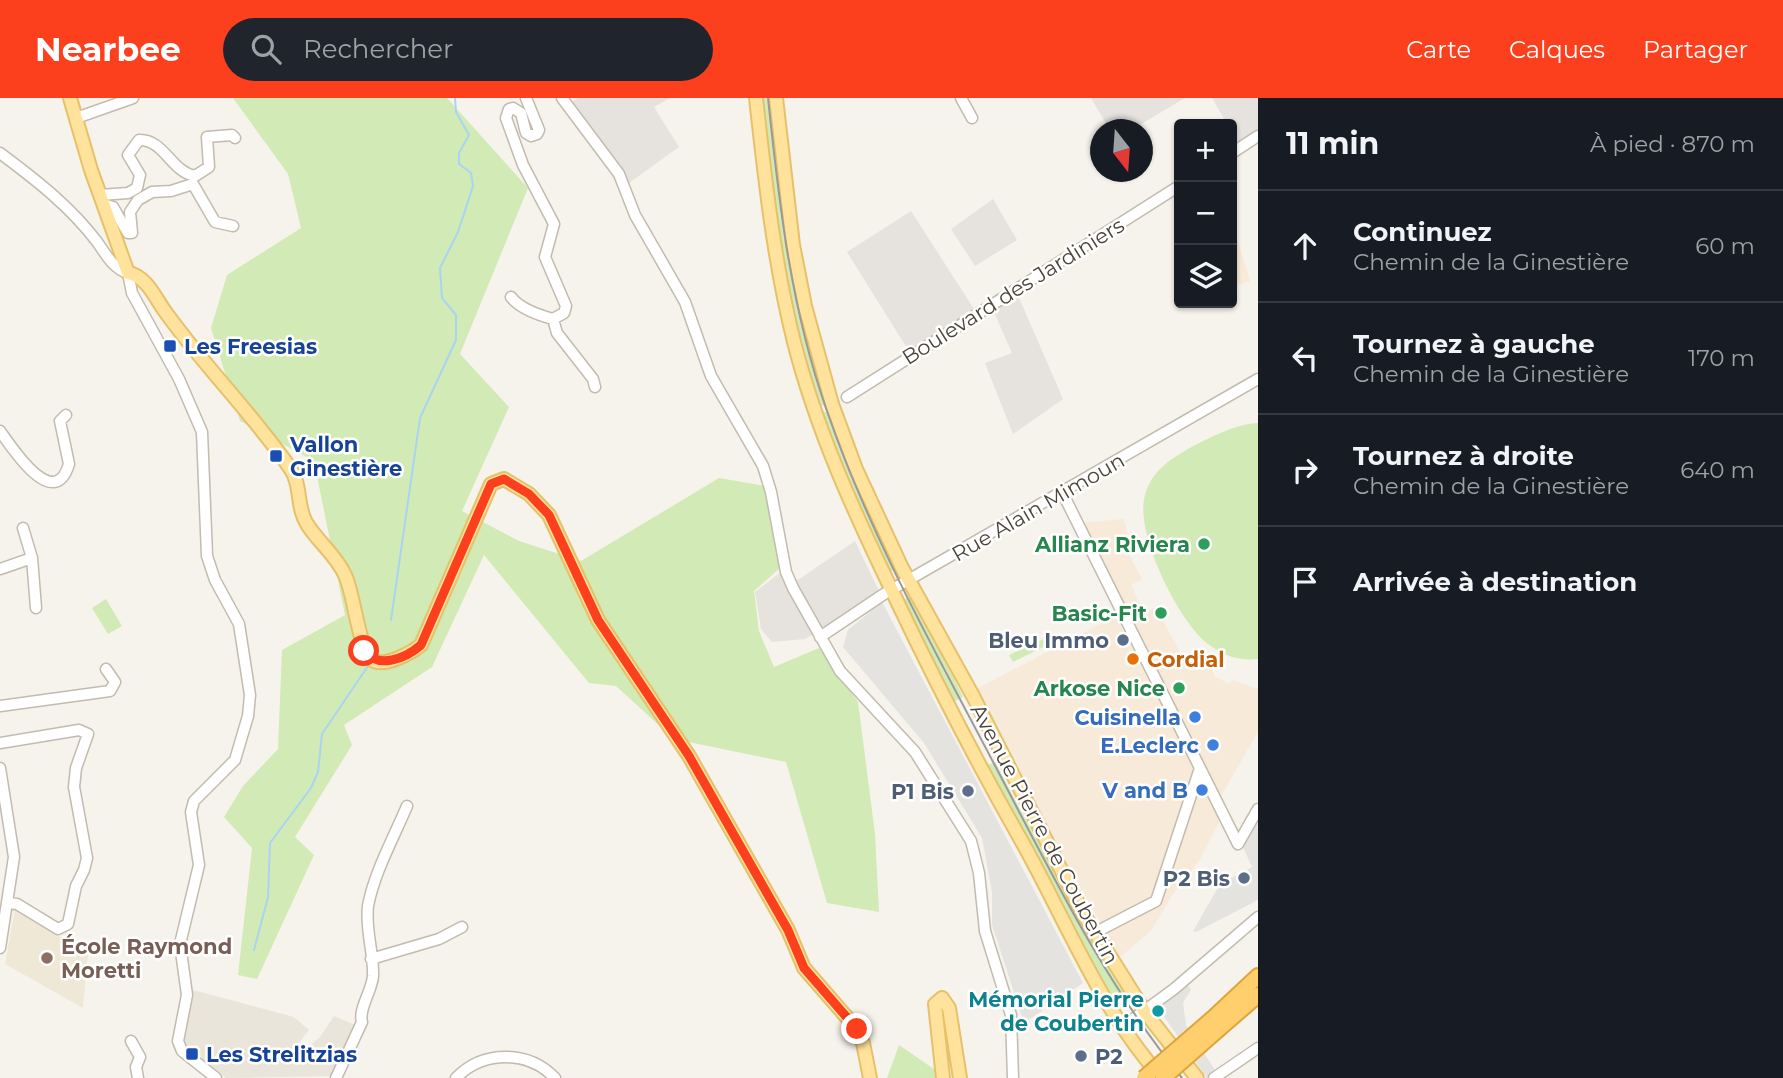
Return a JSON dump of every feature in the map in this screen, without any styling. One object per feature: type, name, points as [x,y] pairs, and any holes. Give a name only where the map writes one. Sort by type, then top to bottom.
[{"type":"highway","points":[[1162,1078],[1258,976]]},
{"type":"highway","points":[[1144,1078],[1258,995]]},
{"type":"main road","points":[[70,98],[128,274],[138,276],[146,285],[178,330],[290,469],[307,523],[340,565],[346,577],[356,609],[364,651],[370,659],[383,662],[414,651],[421,645],[491,484],[504,479],[538,502],[559,535],[598,620],[689,756],[788,930],[804,968],[857,1029],[870,1078]]},
{"type":"main road","name":"Avenue Pierre de Coubertin","points":[[756,98],[774,248],[801,366],[838,475],[892,590],[1002,809],[1121,1028],[1162,1078]]},
{"type":"main road","name":"Avenue Pierre de Coubertin","points":[[776,98],[793,245],[819,361],[856,469],[909,580],[973,696],[1076,901],[1145,1012],[1197,1078]]},
{"type":"main road","points":[[943,1078],[935,1004],[942,998],[949,1008],[960,1078]]},
{"type":"street","points":[[76,118],[133,98]]},
{"type":"street","points":[[510,297],[515,303],[538,315],[553,319],[564,313],[566,306],[545,257],[554,224],[523,165],[505,114],[513,108],[521,113],[527,133],[531,136],[537,134],[539,130],[526,98]]},
{"type":"street","points":[[562,98],[619,174],[635,215],[685,302],[711,376],[768,477],[786,572],[820,637],[849,682],[920,758],[971,841],[979,873],[985,931],[1011,1015],[1013,1078]]},
{"type":"street","points":[[961,98],[972,118]]},
{"type":"street","points":[[102,200],[137,188],[139,175],[128,155],[139,140],[152,142],[182,172],[195,176],[209,167],[207,137],[232,135],[235,138]]},
{"type":"street","points":[[1237,150],[1258,136]]},
{"type":"street","points":[[0,153],[56,196],[82,222],[114,265],[128,274],[132,293],[179,379],[202,432],[207,556],[215,580],[239,624],[250,695],[248,716],[235,760],[194,801],[191,813],[199,865],[180,944],[187,995],[178,1041],[182,1051],[216,1078]]},
{"type":"street","points":[[102,200],[113,207],[128,233],[132,233],[131,212],[138,200],[152,192],[171,191],[193,184],[215,222],[219,226],[233,226]]},
{"type":"street","name":"Boulevard des Jardiniers","points":[[847,397],[1174,189]]},
{"type":"street","points":[[553,319],[557,333],[593,379],[595,387]]},
{"type":"street","name":"Rue Alain Mimoun","points":[[820,637],[892,590],[1063,494],[1258,379]]},
{"type":"street","points":[[0,431],[26,468],[44,480],[54,480],[62,476],[69,464],[60,430],[60,421],[66,415]]},
{"type":"street","points":[[1063,494],[1079,513],[1200,768],[1228,817],[1237,844],[1258,809]]},
{"type":"street","points":[[23,527],[32,558],[36,608]]},
{"type":"street","points":[[0,569],[32,558]]},
{"type":"street","points":[[0,706],[110,691],[115,682],[106,669]]},
{"type":"street","points":[[0,743],[79,730],[89,734],[76,768],[74,787],[86,858],[76,886],[68,924],[58,929],[16,904],[8,903]]},
{"type":"street","points":[[0,768],[14,857],[0,948]]},
{"type":"street","points":[[1098,931],[1156,901],[1200,768]]},
{"type":"street","points":[[336,1078],[370,995],[368,907],[407,806]]},
{"type":"street","points":[[1121,1028],[1145,1012],[1258,917]]},
{"type":"street","points":[[371,959],[430,942],[462,927]]},
{"type":"street","points":[[131,1041],[140,1056],[136,1067],[138,1078]]},
{"type":"street","points":[[1214,1078],[1258,1048]]},
{"type":"street","points":[[456,1078],[466,1068],[486,1058],[506,1056],[546,1069],[555,1078]]},
{"type":"shaded area","points":[[578,98],[670,98],[654,107],[679,147],[629,183],[574,112],[573,101]]},
{"type":"shaded area","points":[[1091,98],[1185,98],[1150,119],[1103,119]]},
{"type":"shaded area","points":[[1212,98],[1258,98],[1258,133],[1240,144],[1237,140],[1237,119],[1224,119]]},
{"type":"shaded area","points":[[993,199],[1017,240],[975,266],[951,229]]},
{"type":"shaded area","points":[[911,211],[974,309],[910,353],[847,252]]},
{"type":"shaded area","points":[[1237,238],[1250,281],[1237,285]]},
{"type":"shaded area","points":[[1017,293],[1063,399],[1013,434],[985,363],[1012,353],[992,308]]},
{"type":"shaded area","points":[[1124,519],[1130,545],[1126,549],[1142,579],[1131,585],[1145,613],[1156,607],[1183,658],[1190,651],[1214,672],[1214,676],[1230,684],[1232,680],[1258,689],[1258,732],[1217,803],[1079,523]]},
{"type":"shaded area","points":[[855,541],[880,593],[805,639],[772,642],[761,629],[755,592],[781,572],[798,580]]},
{"type":"shaded area","name":"P1 Bis","points":[[882,602],[1083,983],[1024,1023],[992,925],[992,892],[982,838],[924,743],[843,647],[848,630]]},
{"type":"shaded area","points":[[1116,616],[1220,820],[1199,861],[1173,894],[1151,931],[1120,957],[1066,862],[976,689]]},
{"type":"shaded area","name":"P2 Bis","points":[[1258,817],[1258,900],[1196,932],[1193,931],[1220,884],[1252,867],[1242,845]]},
{"type":"shaded area","name":"École Raymond Moretti","points":[[15,909],[88,954],[83,1008],[5,964]]},
{"type":"shaded area","points":[[1187,984],[1191,990],[1183,1003],[1186,1025],[1220,1078],[1207,1078],[1158,1008]]},
{"type":"shaded area","points":[[193,990],[294,1017],[309,1030],[286,1060],[296,1058],[320,1037],[334,1016],[355,1025],[341,1076],[226,1078],[187,1048],[183,1041]]},
{"type":"green space","points":[[233,98],[447,98],[528,188],[460,354],[509,407],[462,511],[519,541],[581,561],[719,478],[766,486],[780,568],[754,591],[759,631],[774,667],[819,648],[858,702],[875,834],[879,912],[827,903],[786,762],[674,739],[616,686],[589,683],[484,555],[432,667],[344,725],[352,745],[295,837],[314,855],[257,979],[238,975],[252,848],[224,817],[243,786],[278,749],[282,650],[345,615],[314,461],[240,421],[211,328],[227,275],[301,228],[288,174]]},
{"type":"green space","points":[[760,98],[772,98],[827,404],[819,407],[798,341],[782,269]]},
{"type":"green space","points":[[829,411],[897,568],[890,572],[868,534],[821,413]]},
{"type":"green space","name":"Allianz Riviera","points":[[1258,423],[1258,659],[1244,659],[1225,655],[1208,644],[1184,616],[1161,575],[1152,552],[1143,511],[1148,486],[1159,471],[1173,459],[1226,431]]},
{"type":"green space","points":[[913,595],[963,697],[955,701],[925,643],[909,621],[902,601]]},
{"type":"green space","points":[[106,599],[122,626],[108,634],[92,608]]},
{"type":"green space","points":[[1048,637],[1047,645],[1013,662],[1009,655]]},
{"type":"green space","points":[[995,762],[1022,813],[1038,834],[1077,914],[1128,995],[1114,1007],[988,765]]},
{"type":"green space","points":[[899,1045],[947,1078],[887,1078]]},
{"type":"waterway","points":[[391,620],[420,418],[456,340],[456,315],[442,298],[440,268],[458,232],[473,186],[471,173],[459,164],[459,153],[469,135],[456,112],[455,98]]},
{"type":"waterway","points":[[254,950],[268,897],[270,843],[311,788],[318,772],[322,734],[368,666]]},
{"type":"tram line","points":[[768,98],[782,217],[795,296],[827,411],[864,505],[930,643],[1084,932],[1130,1007],[1182,1078]]},
{"type":"place","name":"Les Freesias","points":[[170,346]]},
{"type":"place","name":"Vallon Ginestière","points":[[276,456]]},
{"type":"place","name":"Allianz Riviera","points":[[1204,544]]},
{"type":"place","name":"Basic-Fit","points":[[1161,613]]},
{"type":"place","name":"Bleu Immo","points":[[1123,640]]},
{"type":"place","name":"Cordial","points":[[1133,659]]},
{"type":"place","name":"Arkose Nice","points":[[1179,688]]},
{"type":"place","name":"Cuisinella","points":[[1195,717]]},
{"type":"place","name":"E.Leclerc","points":[[1213,745]]},
{"type":"place","name":"V and B","points":[[1202,790]]},
{"type":"place","name":"P1 Bis","points":[[968,791]]},
{"type":"place","name":"P2 Bis","points":[[1244,878]]},
{"type":"place","name":"École Raymond Moretti","points":[[47,958]]},
{"type":"place","name":"Mémorial Pierre de Coubertin","points":[[1158,1011]]},
{"type":"place","name":"Les Strelitzias","points":[[192,1054]]},
{"type":"place","name":"P2","points":[[1081,1056]]},
{"type":"route","points":[[364,651],[370,659],[383,662],[414,651],[421,645],[491,484],[504,479],[529,494],[549,515],[598,620],[689,756],[747,863],[788,930],[804,968],[857,1029]]}]
